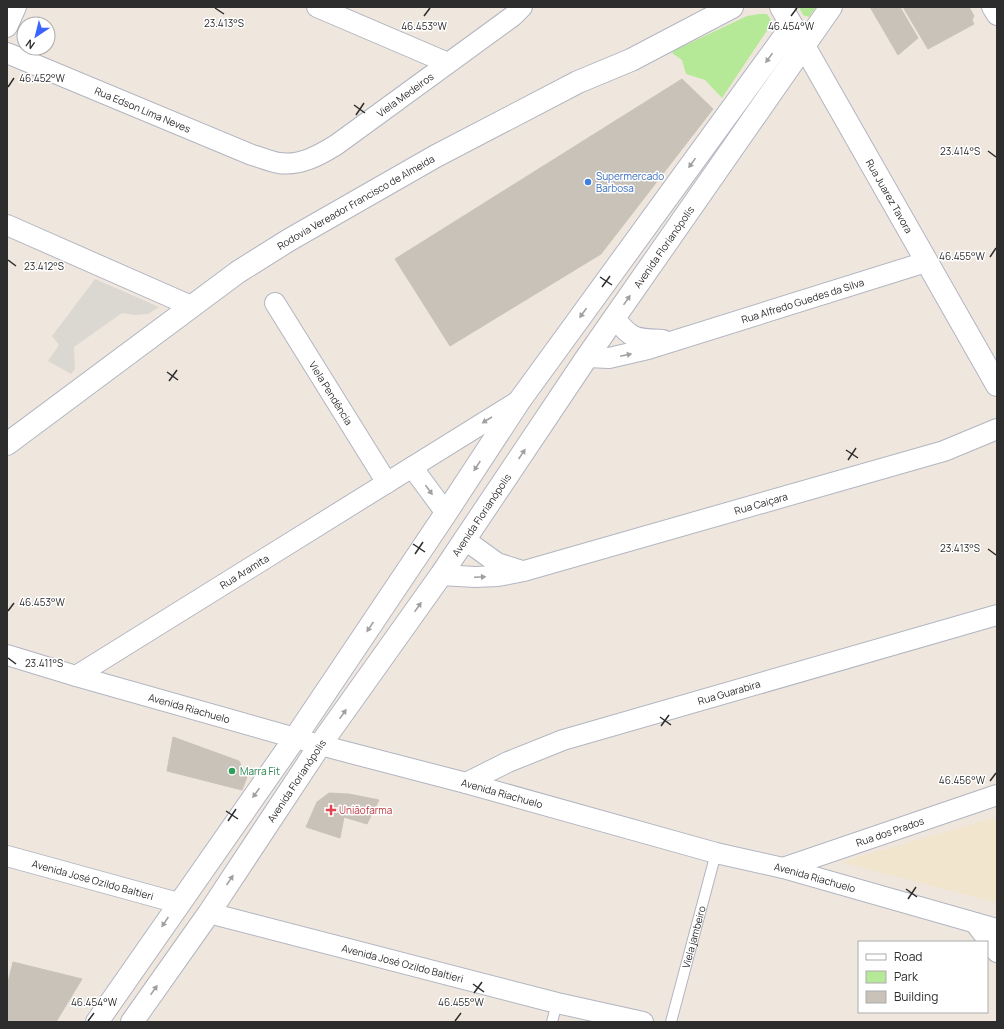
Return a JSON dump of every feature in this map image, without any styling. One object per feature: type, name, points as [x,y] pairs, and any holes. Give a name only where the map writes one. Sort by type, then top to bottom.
[{"type":"street","points":[[7,27],[16,7]]},
{"type":"street","points":[[317,7],[448,63]]},
{"type":"street","name":"Viela Medeiros","points":[[279,163],[296,164],[316,157],[336,146],[513,16],[522,7]]},
{"type":"street","name":"Rodovia Vereador Francisco de Almeida","points":[[7,444],[244,268],[436,156],[578,82],[630,60],[732,7]]},
{"type":"street","name":"Rua Juarez Tavora","points":[[781,7],[997,385]]},
{"type":"street","name":"Avenida Florianópolis","points":[[132,1022],[209,913],[320,746],[441,575],[587,357],[831,7]]},
{"type":"street","points":[[992,7],[997,15]]},
{"type":"street","points":[[97,1022],[295,738],[520,400],[792,26]]},
{"type":"street","name":"Rua Edson Lima Neves","points":[[7,53],[252,155],[279,163]]},
{"type":"street","points":[[7,224],[191,306]]},
{"type":"street","name":"Rua Alfredo Guedes da Silva","points":[[587,357],[609,358],[626,355],[679,340],[926,262]]},
{"type":"street","name":"Viela Pendência","points":[[275,303],[387,483]]},
{"type":"street","name":"Rua Alfredo Guedes da Silva","points":[[615,318],[622,329],[630,335],[640,339],[679,340]]},
{"type":"street","name":"Rua Aramita","points":[[76,676],[520,400]]},
{"type":"street","name":"Rua Caiçara","points":[[441,575],[475,577],[498,576],[524,571],[944,451],[997,429]]},
{"type":"street","points":[[412,467],[446,513]]},
{"type":"street","points":[[464,539],[497,563],[524,571]]},
{"type":"street","name":"Rua Guarabira","points":[[466,783],[508,762],[563,740],[997,615]]},
{"type":"street","name":"Avenida Riachuelo","points":[[7,655],[320,746],[466,783],[716,853],[783,868],[997,929]]},
{"type":"street","name":"Rua dos Prados","points":[[783,868],[997,795]]},
{"type":"street","name":"Avenida José Ozildo Baltieri","points":[[7,856],[178,904]]},
{"type":"street","name":"Avenida José Ozildo Baltieri","points":[[209,913],[557,1003],[643,1022]]},
{"type":"street","points":[[975,923],[997,952]]},
{"type":"lane","name":"Viela jambeiro","points":[[671,1022],[716,853]]},
{"type":"lane","points":[[552,1022],[557,1003]]},
{"type":"shaded area","points":[[95,279],[159,307],[148,314],[134,315],[122,313],[74,347],[75,369],[71,374],[48,361],[59,345],[52,336]]},
{"type":"shaded area","points":[[997,817],[997,903],[841,862]]},
{"type":"green space","points":[[799,7],[816,7],[809,17],[803,15]]},
{"type":"green space","points":[[767,14],[771,20],[768,29],[722,98],[705,80],[686,74],[682,60],[672,53],[675,50],[747,16]]},
{"type":"building","points":[[870,7],[900,7],[918,38],[898,55]]},
{"type":"building","points":[[903,7],[969,7],[974,16],[972,20],[974,24],[928,49]]},
{"type":"building","name":"Supermercado Barbosa","points":[[682,79],[713,109],[601,254],[450,346],[395,259]]},
{"type":"building","points":[[173,737],[239,761],[247,777],[242,790],[167,771]]},
{"type":"building","points":[[329,793],[349,794],[379,800],[367,824],[344,817],[340,838],[306,827],[317,802]]},
{"type":"building","points":[[13,962],[82,979],[56,1022],[7,1022],[7,986]]},
{"type":"place","name":"Supermercado Barbosa","points":[[588,182]]},
{"type":"place","name":"Marra Fit","points":[[232,771]]},
{"type":"place","name":"Uniãofarma","points":[[331,810]]}]
